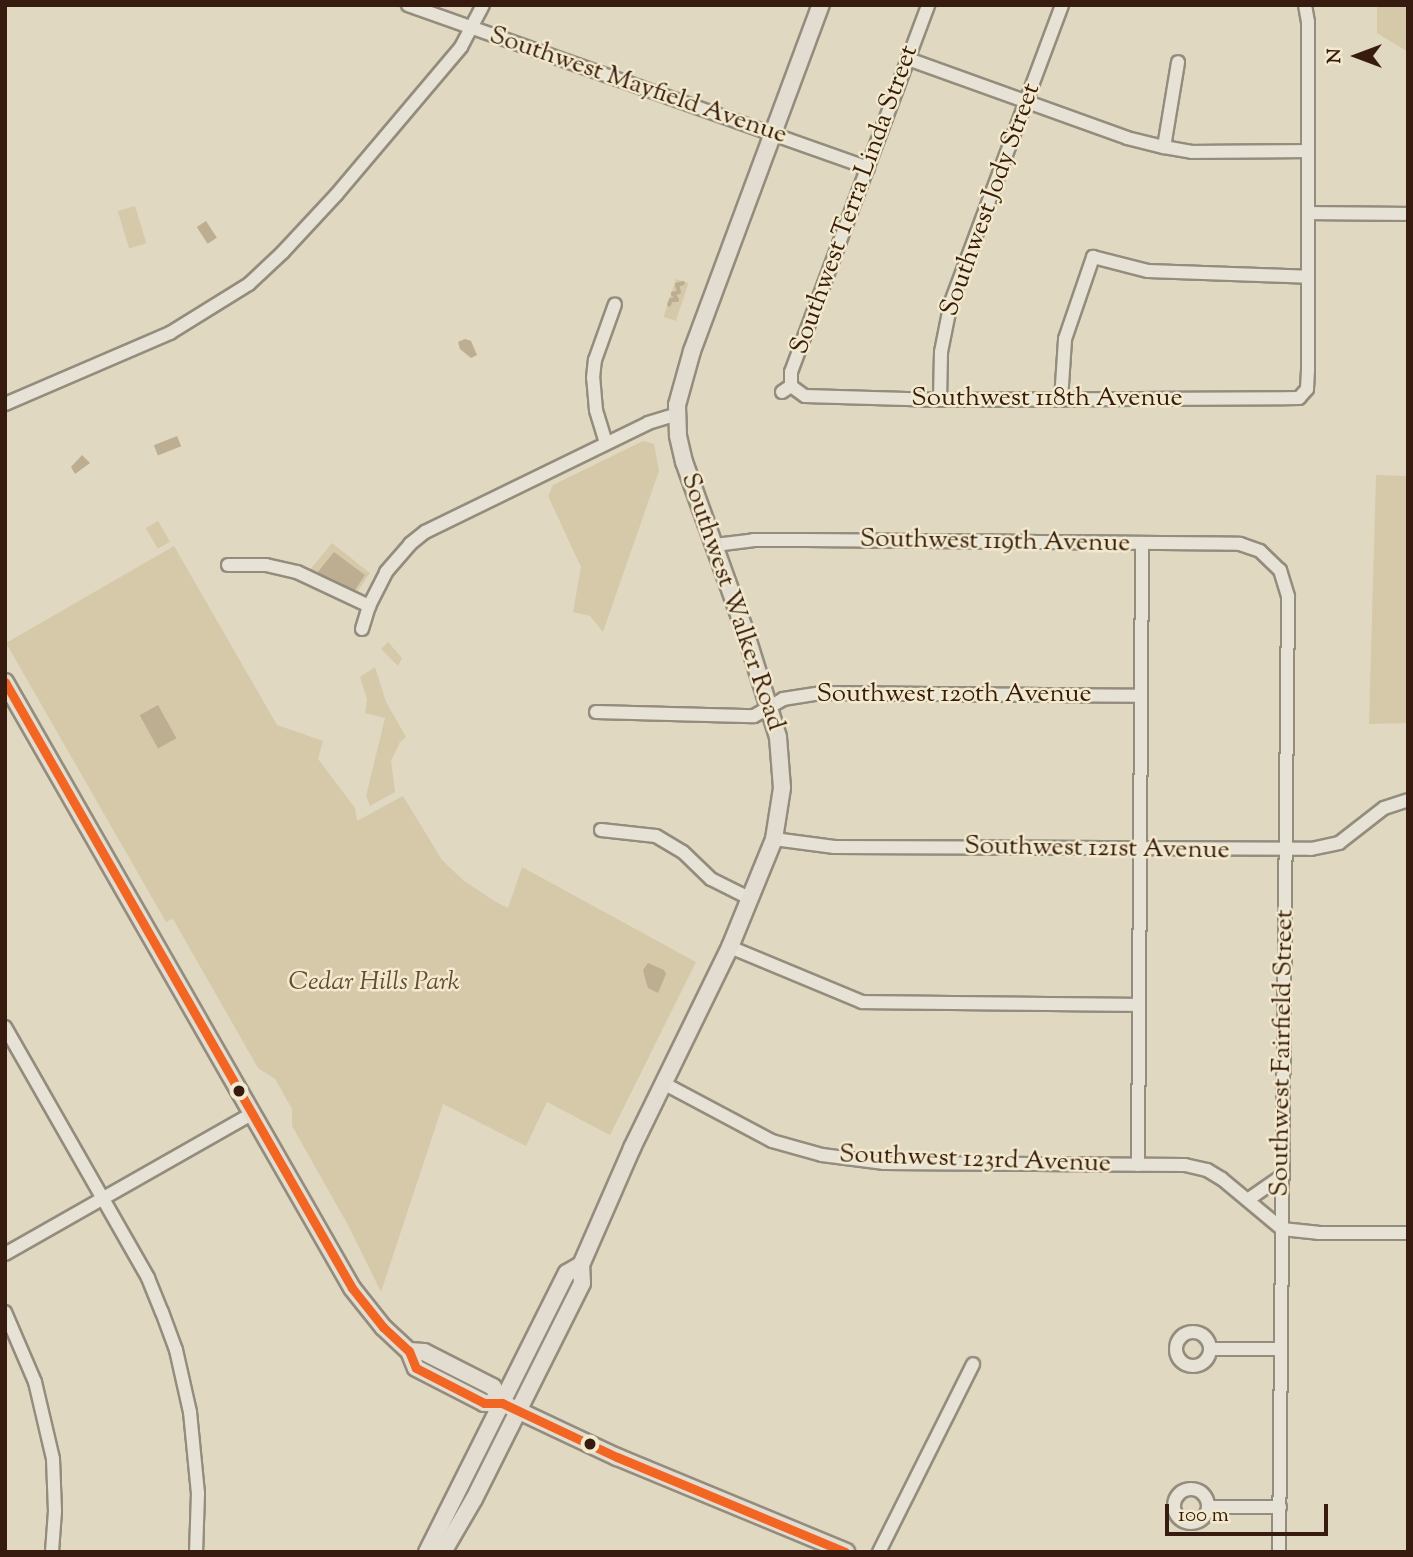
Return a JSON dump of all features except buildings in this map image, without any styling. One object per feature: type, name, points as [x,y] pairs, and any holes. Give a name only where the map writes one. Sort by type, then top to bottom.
[{"type":"main road","name":"Southwest Walker Road","points":[[443,1552],[519,1410],[582,1283],[581,1265],[663,1083],[730,947],[774,839],[781,804],[783,771],[771,708],[684,462],[677,414],[692,351],[821,5]]},
{"type":"main road","points":[[5,682],[352,1288],[383,1327],[409,1351],[424,1352],[493,1387],[502,1403],[617,1457],[846,1552]]},
{"type":"main road","name":"Southwest Walker Road","points":[[427,1552],[567,1273],[581,1265]]},
{"type":"street","name":"Southwest Mayfield Avenue","points":[[408,5],[869,168]]},
{"type":"street","points":[[5,404],[170,333],[249,284],[283,252],[335,195],[474,28],[483,5]]},
{"type":"street","name":"Southwest Terra Linda Street","points":[[787,389],[791,372],[928,5]]},
{"type":"street","name":"Southwest Jody Street","points":[[940,400],[941,352],[951,302],[1062,5]]},
{"type":"street","points":[[1061,400],[1065,339],[1093,257],[1148,271],[1308,277],[1305,5]]},
{"type":"street","points":[[908,58],[1127,138],[1164,147],[1192,152],[1308,151]]},
{"type":"street","points":[[1164,147],[1178,62]]},
{"type":"street","points":[[1308,214],[1408,214]]},
{"type":"street","name":"Southwest 118th Avenue","points":[[787,389],[806,396],[940,400],[1289,400],[1304,394],[1308,386],[1308,277]]},
{"type":"street","points":[[606,443],[596,410],[593,379],[595,360],[615,304]]},
{"type":"street","points":[[362,629],[369,606],[386,572],[410,544],[425,532],[606,443],[654,421],[677,414]]},
{"type":"street","name":"Southwest 119th Avenue","points":[[715,545],[792,540],[1240,544],[1270,559]]},
{"type":"street","points":[[1138,1165],[1142,544]]},
{"type":"street","name":"Southwest Fairfield Street","points":[[1270,559],[1280,570],[1288,597],[1279,1552]]},
{"type":"street","points":[[228,565],[266,565],[297,572],[369,606]]},
{"type":"street","name":"Southwest 120th Avenue","points":[[596,712],[754,716],[797,695],[821,693],[1142,696]]},
{"type":"street","name":"Southwest 121st Avenue","points":[[774,839],[834,847],[1285,850],[1339,843],[1384,808],[1408,800]]},
{"type":"street","points":[[601,830],[656,836],[683,852],[711,879],[751,899]]},
{"type":"street","points":[[730,947],[862,1002],[1139,1005]]},
{"type":"street","points":[[5,1027],[148,1278],[176,1350],[196,1454],[196,1552]]},
{"type":"street","name":"Southwest 123rd Avenue","points":[[663,1083],[772,1141],[822,1156],[884,1163],[1185,1166],[1207,1170],[1249,1199],[1269,1221],[1282,1229]]},
{"type":"street","points":[[5,1254],[253,1113]]},
{"type":"street","points":[[1249,1199],[1282,1176]]},
{"type":"street","points":[[1282,1229],[1318,1233],[1408,1233]]},
{"type":"street","points":[[5,1312],[35,1382],[53,1459],[55,1511],[52,1552]]},
{"type":"street","points":[[1210,1349],[1281,1349]]},
{"type":"street","points":[[879,1552],[973,1364]]},
{"type":"street","points":[[1208,1507],[1280,1507]]},
{"type":"green space","points":[[1377,5],[1408,5],[1408,52],[1377,33]]},
{"type":"green space","points":[[135,206],[146,243],[129,249],[118,211]]},
{"type":"green space","points":[[676,279],[688,283],[676,321],[664,317]]},
{"type":"green space","points":[[643,441],[654,444],[659,471],[603,632],[590,616],[573,612],[581,567],[548,496],[553,485]]},
{"type":"green space","points":[[1376,475],[1408,476],[1408,723],[1369,724]]},
{"type":"green space","points":[[158,521],[170,542],[158,549],[146,528]]},
{"type":"green space","points":[[332,543],[370,573],[355,595],[309,571]]},
{"type":"green space","name":"Cedar Hills Park","points":[[174,546],[277,725],[323,741],[318,759],[355,808],[357,821],[403,796],[442,860],[464,881],[496,902],[508,908],[522,867],[696,962],[610,1135],[547,1102],[526,1146],[443,1104],[381,1292],[348,1225],[292,1126],[292,1109],[275,1079],[258,1068],[173,919],[166,922],[6,643]]},
{"type":"green space","points":[[388,642],[402,658],[398,666],[381,649]]},
{"type":"green space","points":[[375,667],[386,702],[406,737],[400,742],[391,761],[395,792],[370,806],[366,796],[385,718],[365,713],[367,699],[360,677]]},
{"type":"shaded area","points":[[206,221],[217,238],[208,244],[197,227]]},
{"type":"shaded area","points":[[465,339],[471,341],[477,355],[471,358],[460,349],[458,342]]},
{"type":"shaded area","points":[[177,436],[181,446],[158,456],[154,445]]},
{"type":"shaded area","points":[[82,455],[90,463],[75,474],[71,467]]},
{"type":"shaded area","points":[[334,552],[365,575],[353,593],[317,573]]},
{"type":"shaded area","points":[[158,705],[176,738],[158,748],[140,715]]},
{"type":"shaded area","points":[[648,963],[664,970],[666,974],[658,993],[648,988],[643,970]]},
{"type":"waterway","points":[[669,305],[671,300],[677,300],[673,294],[679,292],[677,285],[683,283]]},
{"type":"transit line","points":[[5,682],[352,1288],[383,1327],[409,1351],[416,1368],[484,1403],[502,1403],[617,1457],[845,1552]]}]
